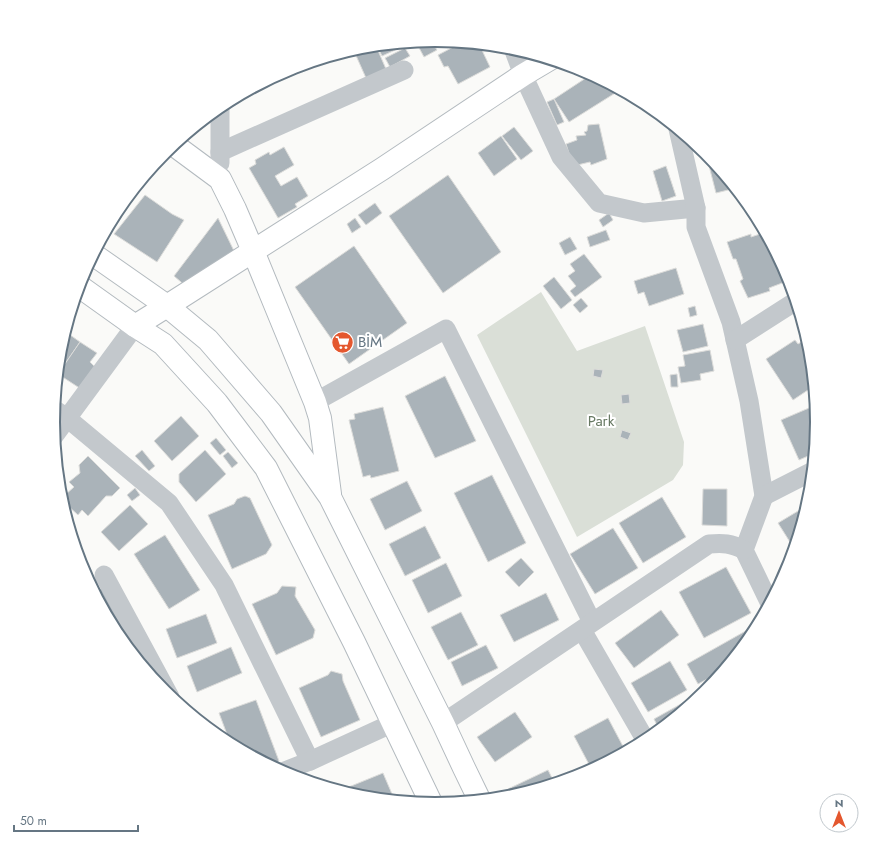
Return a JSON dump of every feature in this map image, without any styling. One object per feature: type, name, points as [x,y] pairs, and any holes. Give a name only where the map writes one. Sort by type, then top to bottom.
[{"type":"main road","points":[[135,326],[382,169],[543,63]]},
{"type":"main road","points":[[179,148],[220,179],[235,208],[315,402],[320,418],[330,497]]},
{"type":"main road","points":[[98,258],[167,306],[208,340],[271,413],[330,497],[443,723],[477,796]]},
{"type":"main road","points":[[85,290],[163,344],[217,403],[266,468],[354,642],[429,798]]},
{"type":"street","points":[[516,56],[523,76],[561,157],[600,203],[644,213],[696,208]]},
{"type":"street","points":[[220,152],[404,70]]},
{"type":"street","points":[[220,115],[220,179]]},
{"type":"street","points":[[680,138],[696,208],[696,227],[731,322],[749,401],[764,496],[744,550]]},
{"type":"street","points":[[735,340],[792,304]]},
{"type":"street","points":[[135,326],[61,413],[169,503],[224,585],[310,760]]},
{"type":"street","points":[[315,402],[446,330],[587,626],[643,736]]},
{"type":"street","points":[[764,496],[808,474]]},
{"type":"street","points":[[443,723],[709,544],[721,543],[734,545],[744,550],[767,598]]},
{"type":"street","points":[[104,575],[159,676]]},
{"type":"street","points":[[291,768],[393,723]]},
{"type":"green space","name":"Park","points":[[541,292],[577,351],[645,326],[684,442],[683,465],[673,480],[577,537],[477,335]]},
{"type":"building","points":[[435,47],[437,50],[424,57],[419,48]]},
{"type":"building","points":[[452,48],[482,50],[490,67],[458,84],[448,66],[444,67],[438,55]]},
{"type":"building","points":[[397,49],[382,56],[380,51]]},
{"type":"building","points":[[404,49],[410,56],[390,67],[385,58]]},
{"type":"building","points":[[378,51],[386,69],[366,78],[356,56]]},
{"type":"building","points":[[585,79],[615,93],[569,122],[554,99]]},
{"type":"building","points":[[554,99],[564,122],[557,125],[547,102]]},
{"type":"building","points":[[599,124],[607,159],[591,165],[590,162],[573,166],[566,144],[577,140],[576,136],[586,135],[584,132],[587,131],[588,125]]},
{"type":"building","points":[[514,127],[533,151],[521,160],[502,136]]},
{"type":"building","points":[[501,136],[517,159],[494,176],[478,153]]},
{"type":"building","points":[[284,147],[294,165],[275,176],[281,186],[297,177],[308,196],[295,204],[297,207],[278,218],[249,168],[256,164],[255,160],[269,152],[270,155]]},
{"type":"building","points":[[709,165],[730,190],[716,193]]},
{"type":"building","points":[[666,166],[676,196],[662,201],[653,171]]},
{"type":"building","points":[[448,175],[501,252],[443,293],[389,216]]},
{"type":"building","points":[[145,195],[172,214],[184,220],[157,262],[114,234]]},
{"type":"building","points":[[375,203],[382,213],[366,225],[358,215]]},
{"type":"building","points":[[609,213],[613,220],[603,227],[599,220]]},
{"type":"building","points":[[218,218],[235,253],[188,288],[174,276]]},
{"type":"building","points":[[355,218],[361,227],[352,233],[347,224]]},
{"type":"building","points":[[606,230],[610,240],[590,247],[587,237]]},
{"type":"building","points":[[751,234],[751,237],[760,234],[783,283],[769,288],[770,291],[748,298],[740,281],[743,279],[736,259],[733,259],[727,242]]},
{"type":"building","points":[[570,237],[577,249],[565,255],[559,243]]},
{"type":"building","points":[[354,246],[407,323],[349,364],[295,287]]},
{"type":"building","points":[[584,254],[602,277],[575,297],[570,291],[576,286],[568,276],[575,271],[570,264]]},
{"type":"building","points":[[676,268],[684,294],[649,306],[644,292],[638,294],[634,281]]},
{"type":"building","points":[[554,277],[572,300],[561,309],[543,286]]},
{"type":"building","points":[[581,298],[588,306],[580,313],[573,305]]},
{"type":"building","points":[[695,306],[697,315],[690,317],[688,308]]},
{"type":"building","points":[[703,324],[708,346],[683,352],[677,330]]},
{"type":"building","points":[[70,335],[80,342],[64,365]]},
{"type":"building","points":[[795,340],[798,344],[802,342],[809,389],[793,400],[766,359]]},
{"type":"building","points":[[80,342],[97,353],[90,362],[97,369],[81,389],[63,377],[64,365]]},
{"type":"building","points":[[710,350],[714,371],[700,374],[701,380],[681,383],[678,367],[685,366],[683,355]]},
{"type":"building","points":[[594,369],[603,370],[601,378],[593,376]]},
{"type":"building","points":[[677,374],[678,387],[671,387],[670,375]]},
{"type":"building","points":[[445,376],[476,441],[435,458],[405,396]]},
{"type":"building","points":[[629,394],[630,403],[622,404],[621,395]]},
{"type":"building","points":[[383,407],[399,471],[371,478],[370,475],[363,477],[349,420],[355,419],[354,414]]},
{"type":"building","points":[[810,407],[809,455],[799,460],[781,420]]},
{"type":"building","points":[[181,416],[199,436],[172,461],[154,441]]},
{"type":"building","points":[[622,430],[631,433],[628,440],[620,437]]},
{"type":"building","points":[[216,438],[226,450],[220,455],[210,443]]},
{"type":"building","points":[[142,450],[155,466],[149,471],[135,456]]},
{"type":"building","points":[[205,450],[226,474],[196,502],[179,482],[179,474]]},
{"type":"building","points":[[228,452],[238,463],[232,468],[223,456]]},
{"type":"building","points":[[88,456],[120,488],[112,496],[106,496],[88,516],[82,510],[78,515],[70,508],[67,496],[67,494],[74,487],[69,482],[80,473],[79,465]]},
{"type":"building","points":[[492,475],[526,543],[488,562],[454,493]]},
{"type":"building","points":[[407,481],[422,511],[385,530],[370,499]]},
{"type":"building","points":[[135,488],[140,495],[132,501],[127,495]]},
{"type":"building","points":[[703,489],[727,489],[727,526],[702,525]]},
{"type":"building","points":[[245,496],[250,498],[272,545],[266,554],[232,569],[208,515],[234,504],[237,499]]},
{"type":"building","points":[[662,497],[686,537],[643,563],[619,523]]},
{"type":"building","points":[[130,505],[148,524],[119,551],[101,532]]},
{"type":"building","points":[[801,509],[791,543],[778,523]]},
{"type":"building","points":[[425,526],[441,558],[405,576],[389,544]]},
{"type":"building","points":[[613,528],[638,568],[595,594],[570,554]]},
{"type":"building","points":[[165,535],[200,590],[169,609],[134,554]]},
{"type":"building","points":[[521,558],[534,572],[519,587],[505,572]]},
{"type":"building","points":[[446,563],[462,596],[428,613],[412,580]]},
{"type":"building","points":[[726,567],[751,613],[704,638],[679,592]]},
{"type":"building","points":[[106,586],[132,637],[129,639],[123,631],[99,590]]},
{"type":"building","points":[[282,586],[296,587],[295,596],[315,630],[313,638],[276,655],[252,604],[277,593]]},
{"type":"building","points":[[546,593],[559,620],[514,642],[500,615]]},
{"type":"building","points":[[661,610],[679,635],[634,668],[615,643]]},
{"type":"building","points":[[461,612],[478,645],[448,660],[431,627]]},
{"type":"building","points":[[206,614],[217,643],[177,658],[166,629]]},
{"type":"building","points":[[749,629],[711,677],[698,684],[687,664]]},
{"type":"building","points":[[486,645],[498,668],[462,686],[451,662]]},
{"type":"building","points":[[231,647],[242,673],[197,692],[187,666]]},
{"type":"building","points":[[670,661],[687,690],[648,712],[631,683]]},
{"type":"building","points":[[331,671],[342,674],[343,681],[360,720],[321,737],[299,688],[328,675]]},
{"type":"building","points":[[256,700],[279,761],[276,762],[269,759],[227,735],[219,713]]},
{"type":"building","points":[[689,700],[657,725],[654,719]]},
{"type":"building","points":[[515,712],[532,737],[495,762],[477,737]]},
{"type":"building","points":[[608,718],[624,748],[589,765],[574,736]]},
{"type":"building","points":[[548,770],[553,779],[509,791],[508,789]]},
{"type":"building","points":[[383,773],[393,796],[362,791],[348,787]]},
{"type":"place","name":"BİM","points":[[343,342]]}]
